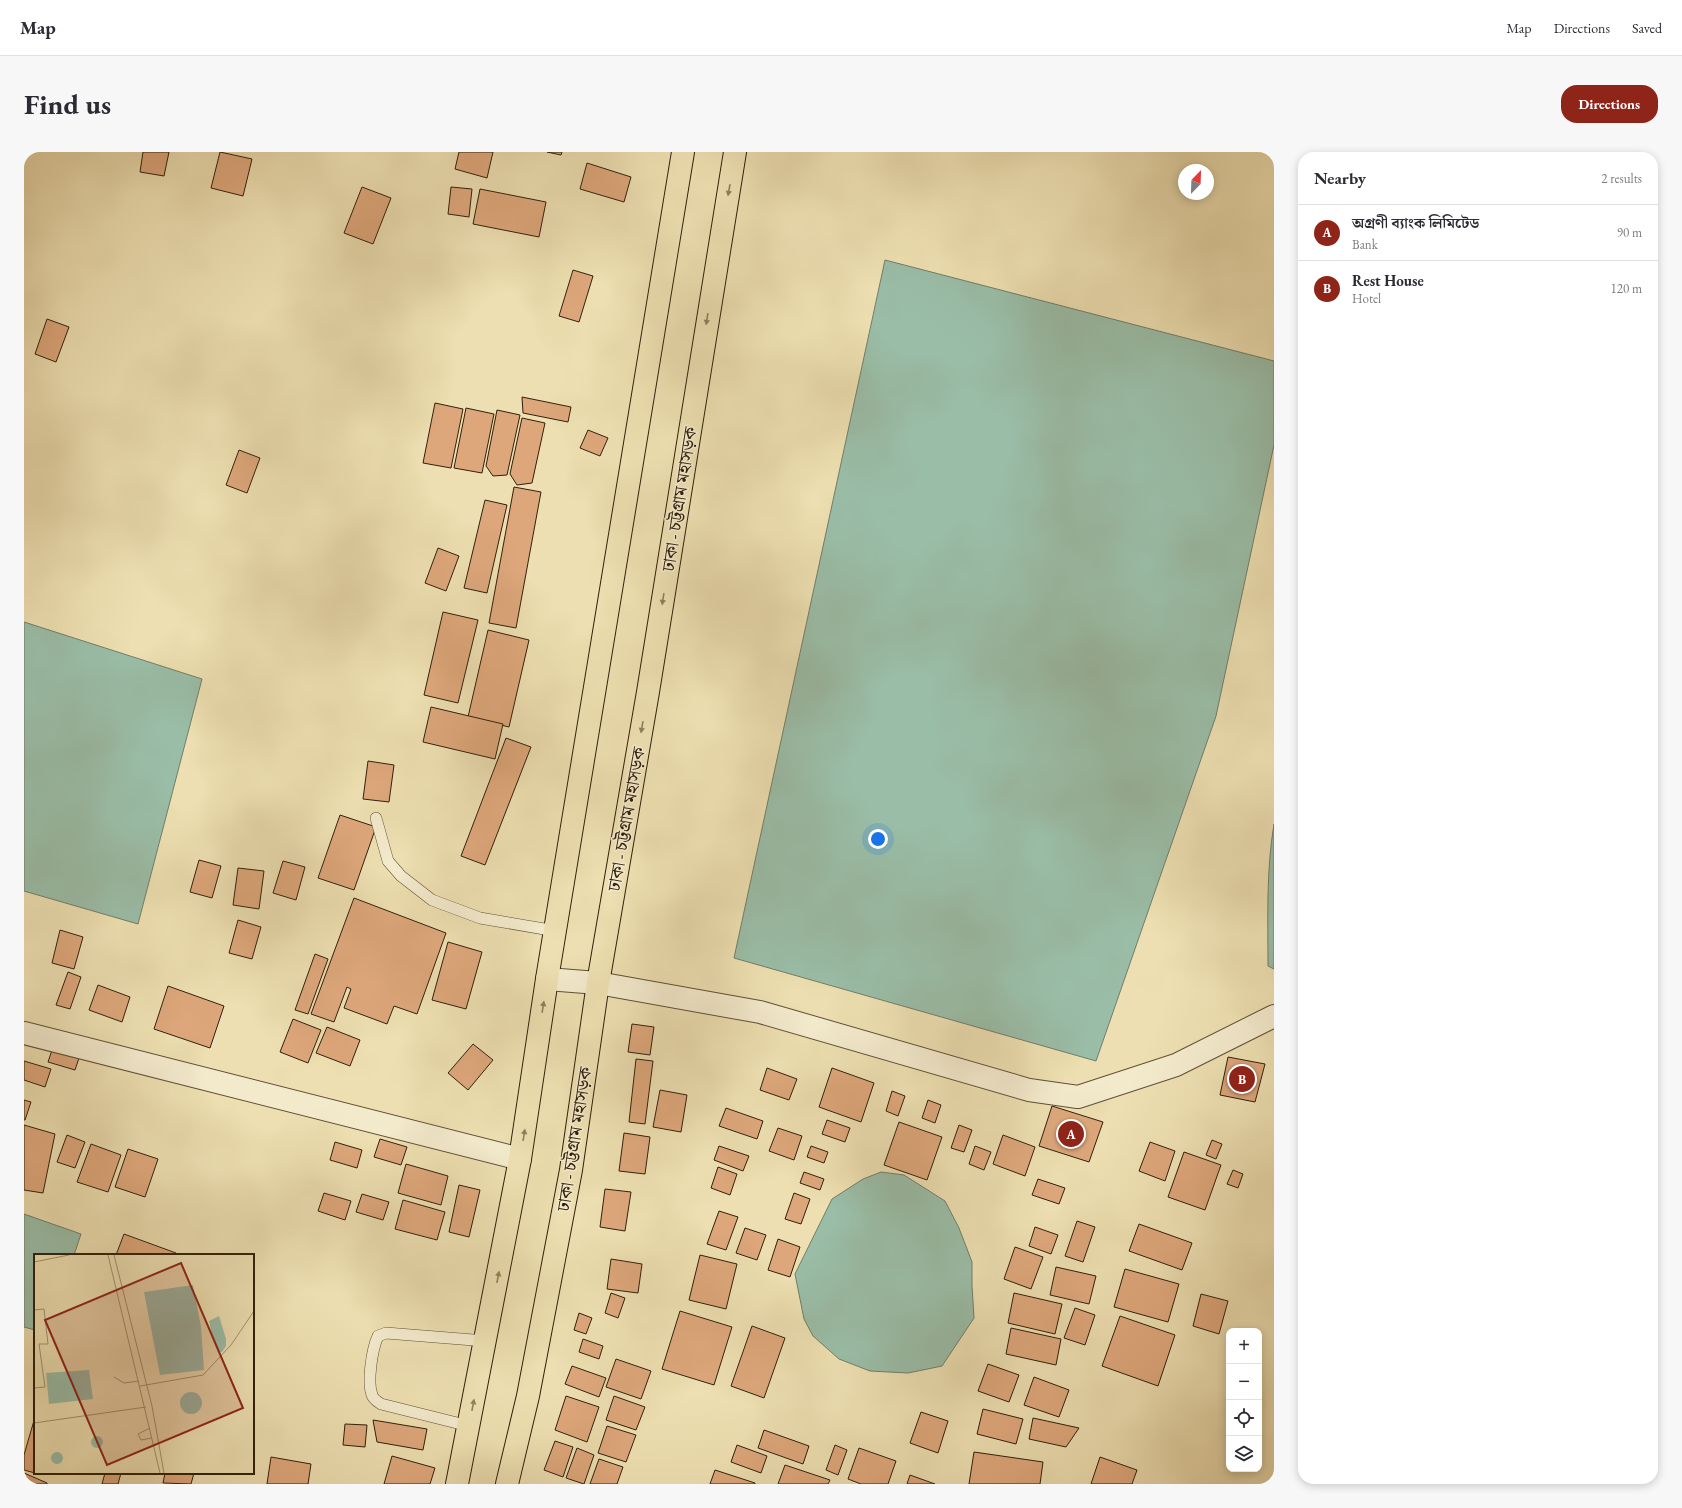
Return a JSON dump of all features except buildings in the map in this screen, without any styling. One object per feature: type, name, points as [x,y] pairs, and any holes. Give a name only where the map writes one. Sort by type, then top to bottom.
[{"type":"highway","points":[[457,1484],[520,1159],[547,979],[683,152]]},
{"type":"highway","name":"ঢাকা - চট্টগ্রাম মহাসড়ক","points":[[507,1484],[528,1396],[571,1170],[598,983],[646,700],[735,152]]},
{"type":"street","points":[[547,979],[598,983],[760,1012],[1028,1090],[1078,1097],[1176,1065],[1274,1016]]},
{"type":"street","points":[[24,1033],[520,1159]]},
{"type":"lane","points":[[376,818],[388,861],[401,876],[432,900],[480,918],[556,931]]},
{"type":"lane","points":[[469,1426],[381,1404],[372,1397],[369,1384],[374,1344],[378,1336],[386,1333],[486,1340]]},
{"type":"shaded area","points":[[885,260],[1274,361],[1274,445],[1216,716],[1096,1061],[734,958]]},
{"type":"shaded area","points":[[24,622],[202,679],[138,924],[24,891]]},
{"type":"shaded area","points":[[1274,824],[1274,969],[1268,966],[1268,913],[1271,842]]},
{"type":"shaded area","points":[[881,1172],[904,1175],[945,1201],[959,1228],[972,1262],[974,1318],[942,1366],[908,1373],[870,1371],[839,1359],[813,1336],[804,1319],[795,1274],[832,1199],[863,1179]]},
{"type":"shaded area","points":[[24,1214],[81,1234],[74,1254],[34,1254],[34,1330],[24,1327]]},
{"type":"place","name":"Rest House","points":[[1242,1079]]},
{"type":"place","name":"অগ্রণী ব্যাংক লিমিটেড","points":[[1071,1134]]}]
